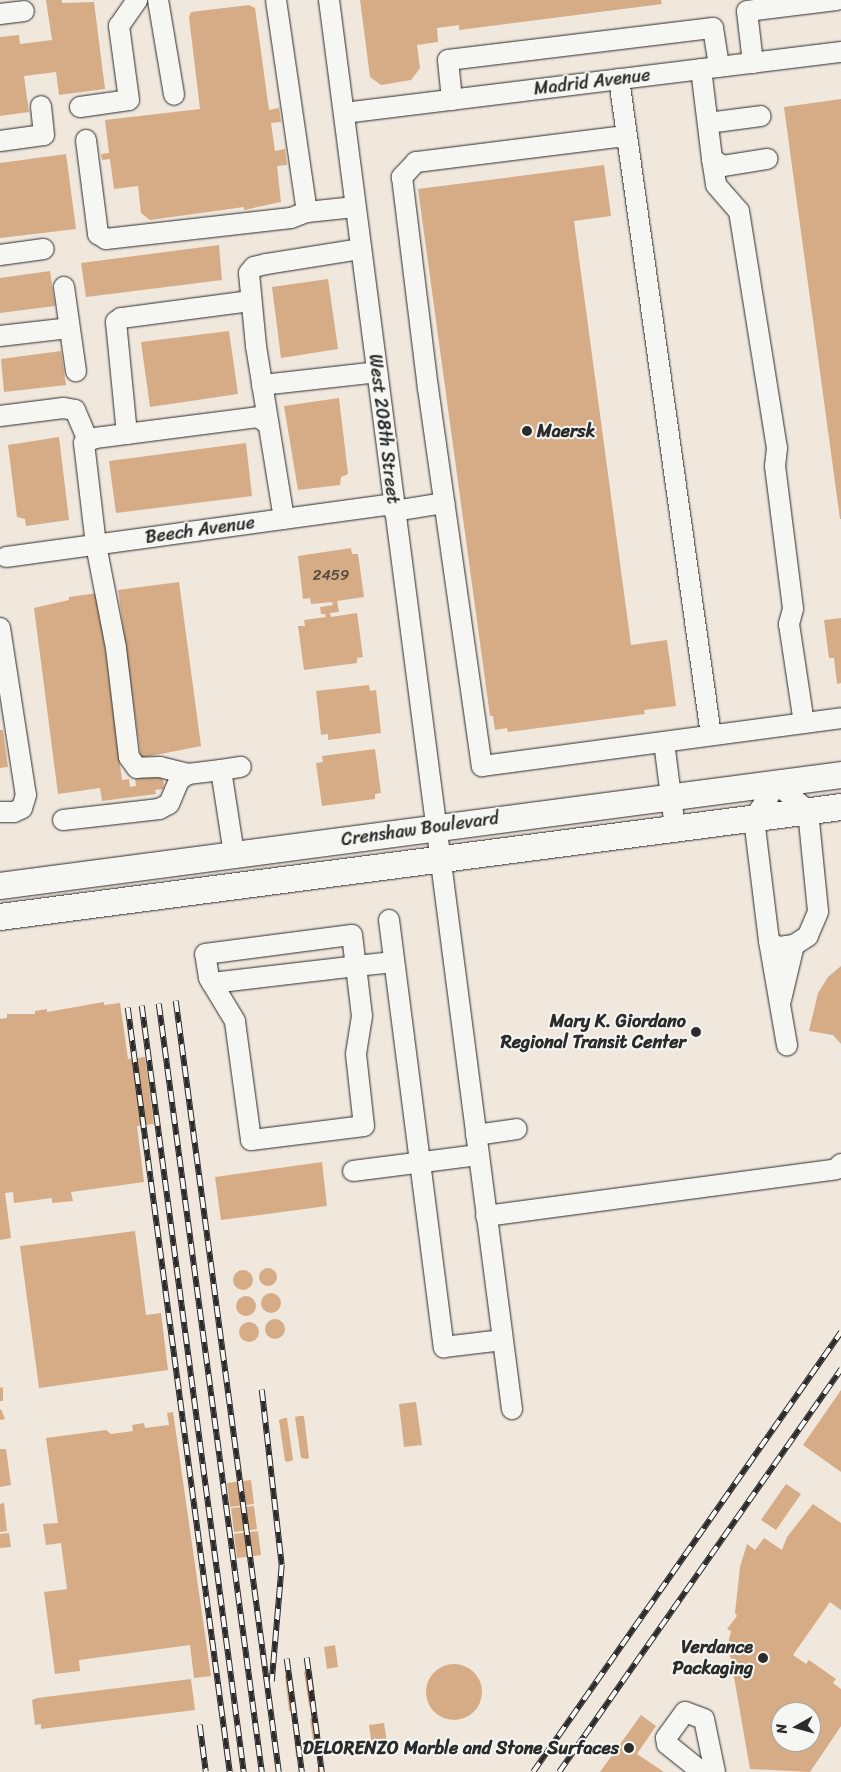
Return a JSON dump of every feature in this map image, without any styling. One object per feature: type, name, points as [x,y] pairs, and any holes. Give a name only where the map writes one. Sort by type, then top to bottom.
[{"type":"main road","name":"Crenshaw Boulevard","points":[[0,886],[435,827],[841,776]]},
{"type":"main road","name":"Crenshaw Boulevard","points":[[0,917],[841,807]]},
{"type":"street","points":[[80,107],[129,100],[119,26],[136,0]]},
{"type":"street","points":[[158,0],[174,95]]},
{"type":"street","points":[[276,0],[307,212]]},
{"type":"street","name":"West 208th Street","points":[[329,0],[439,859],[512,1409]]},
{"type":"street","points":[[753,63],[747,11],[836,0]]},
{"type":"street","points":[[0,14],[24,11]]},
{"type":"street","points":[[452,100],[448,60],[713,28],[708,123],[712,159],[716,185],[739,211],[778,448],[775,466],[793,609],[789,624],[804,722]]},
{"type":"street","name":"Madrid Avenue","points":[[344,113],[841,52]]},
{"type":"street","points":[[619,79],[625,136],[711,735]]},
{"type":"street","points":[[0,141],[44,135],[41,106]]},
{"type":"street","points":[[708,123],[761,116]]},
{"type":"street","points":[[625,136],[416,162],[402,176],[444,503],[482,766],[841,718]]},
{"type":"street","points":[[86,140],[98,234],[106,239],[291,218],[307,212],[355,207]]},
{"type":"street","points":[[712,159],[723,166],[767,159]]},
{"type":"street","points":[[0,255],[44,249]]},
{"type":"street","points":[[284,519],[262,385],[248,278],[254,267],[361,249]]},
{"type":"street","points":[[64,287],[76,371]]},
{"type":"street","points":[[127,434],[116,322],[121,318],[250,301]]},
{"type":"street","points":[[0,336],[70,328]]},
{"type":"street","points":[[262,385],[377,372]]},
{"type":"street","points":[[0,416],[63,408],[75,410],[88,442]]},
{"type":"street","points":[[234,854],[231,769],[188,774],[160,767],[137,768],[129,757],[116,648],[96,545],[84,444],[127,434],[258,417],[268,424]]},
{"type":"street","name":"Beech Avenue","points":[[2,555],[96,545],[284,519],[444,503]]},
{"type":"street","points":[[0,628],[26,796],[22,808],[14,812],[0,812]]},
{"type":"street","points":[[664,742],[675,828]]},
{"type":"street","points":[[63,820],[159,809],[169,804],[179,780],[188,774]]},
{"type":"street","points":[[769,941],[777,947],[794,944],[808,936],[818,912],[808,811],[777,784],[754,818],[769,941],[775,988],[781,1000],[787,1045]]},
{"type":"street","points":[[388,920],[444,1347],[503,1340]]},
{"type":"street","points":[[352,935],[356,966],[362,1016],[356,1054],[364,1126],[251,1140],[235,1022],[212,983],[205,954],[352,935]]},
{"type":"street","points":[[781,1000],[794,944]]},
{"type":"street","points":[[212,983],[394,962]]},
{"type":"street","points":[[476,1135],[517,1129]]},
{"type":"street","points":[[353,1171],[478,1155]]},
{"type":"street","points":[[486,1216],[836,1169],[841,1164]]},
{"type":"street","points":[[702,1772],[667,1744],[666,1738],[685,1712],[704,1719],[715,1772]]},
{"type":"building","points":[[46,0],[62,0],[62,3],[94,2],[105,89],[59,95],[56,72],[24,76],[29,112],[0,116],[0,37],[19,35],[20,44],[52,40]]},
{"type":"building","points":[[360,0],[661,0],[662,4],[459,30],[459,25],[437,28],[438,42],[417,45],[420,68],[411,80],[381,85],[370,77]]},
{"type":"building","points":[[249,5],[255,8],[269,110],[279,108],[281,122],[271,123],[275,151],[285,149],[287,165],[277,166],[281,202],[244,210],[244,207],[150,220],[141,213],[138,186],[114,189],[110,159],[102,160],[101,154],[109,153],[105,120],[200,109],[189,17],[191,12]]},
{"type":"building","points":[[841,99],[841,519],[840,519],[784,107]]},
{"type":"building","points":[[66,154],[76,229],[0,238],[0,163]]},
{"type":"building","name":"Maersk","points":[[604,165],[611,216],[574,221],[631,645],[667,640],[676,706],[644,710],[645,714],[508,732],[507,728],[495,730],[493,716],[490,716],[418,189]]},
{"type":"building","points":[[219,245],[222,280],[86,297],[81,263]]},
{"type":"building","points":[[50,271],[55,306],[0,313],[0,278]]},
{"type":"building","points":[[328,279],[338,349],[281,358],[272,287]]},
{"type":"building","points":[[229,331],[238,394],[150,407],[141,342]]},
{"type":"building","points":[[61,351],[66,385],[4,392],[1,359]]},
{"type":"building","points":[[339,398],[348,474],[341,477],[340,485],[298,490],[284,406]]},
{"type":"building","points":[[59,437],[69,520],[26,526],[25,519],[17,517],[8,445]]},
{"type":"building","points":[[246,443],[252,496],[116,513],[109,461]]},
{"type":"building","points":[[351,548],[352,554],[358,554],[364,597],[337,601],[339,612],[330,613],[331,617],[357,613],[363,657],[357,658],[357,663],[304,670],[298,626],[305,626],[304,620],[326,617],[325,614],[321,614],[320,607],[333,605],[332,602],[311,604],[310,598],[303,599],[298,556]]},
{"type":"building","points":[[179,582],[201,746],[141,758],[118,590]]},
{"type":"building","points":[[98,593],[122,780],[129,779],[130,787],[136,786],[135,779],[163,775],[164,789],[155,790],[156,794],[102,801],[100,788],[58,794],[34,608],[69,600],[69,597]]},
{"type":"building","points":[[841,618],[841,683],[837,684],[834,658],[829,658],[824,620]]},
{"type":"building","points":[[369,685],[370,691],[376,690],[381,733],[328,740],[328,734],[321,735],[316,691]]},
{"type":"building","points":[[0,730],[3,730],[8,767],[0,768]]},
{"type":"building","points":[[375,749],[381,793],[375,794],[375,799],[322,806],[316,763],[323,762],[322,756]]},
{"type":"building","points":[[841,966],[841,1044],[833,1035],[809,1031],[818,993],[828,977]]},
{"type":"building","points":[[104,1002],[104,1005],[120,1003],[128,1059],[145,1057],[154,1124],[137,1126],[144,1182],[71,1192],[73,1201],[52,1203],[52,1198],[14,1203],[13,1192],[5,1193],[11,1238],[0,1240],[0,1019],[7,1018],[7,1014],[35,1014],[35,1011],[47,1009],[47,1012]]},
{"type":"building","points":[[322,1162],[327,1206],[221,1220],[215,1177]]},
{"type":"building","points":[[135,1231],[146,1315],[161,1313],[168,1370],[39,1388],[20,1246]]},
{"type":"building","points":[[264,1268],[272,1268],[277,1273],[275,1284],[264,1286],[259,1281],[259,1273]]},
{"type":"building","points":[[243,1270],[250,1273],[253,1280],[250,1287],[243,1290],[236,1287],[233,1280],[236,1273]]},
{"type":"building","points":[[271,1293],[278,1296],[281,1303],[278,1310],[271,1313],[264,1310],[261,1303],[264,1296]]},
{"type":"building","points":[[246,1296],[253,1299],[256,1306],[253,1313],[246,1316],[239,1313],[236,1306],[239,1299]]},
{"type":"building","points":[[275,1319],[282,1322],[285,1329],[282,1336],[275,1339],[268,1336],[265,1329],[268,1322]]},
{"type":"building","points":[[249,1322],[256,1325],[259,1332],[256,1339],[249,1342],[242,1339],[239,1332],[242,1325]]},
{"type":"building","points":[[3,1387],[3,1401],[0,1401],[0,1388]]},
{"type":"building","points":[[841,1390],[841,1472],[803,1445]]},
{"type":"building","points":[[416,1402],[422,1445],[404,1447],[399,1404]]},
{"type":"building","points":[[0,1410],[5,1419],[0,1420]]},
{"type":"building","points":[[173,1412],[211,1676],[194,1678],[190,1645],[79,1660],[80,1671],[55,1674],[44,1592],[67,1589],[61,1543],[46,1545],[43,1524],[58,1523],[46,1438],[106,1430],[111,1434],[133,1431],[132,1425],[144,1423],[145,1428],[169,1425],[167,1413]]},
{"type":"building","points":[[304,1416],[309,1458],[306,1459],[301,1458],[295,1417]]},
{"type":"building","points":[[287,1418],[293,1460],[288,1462],[285,1461],[279,1420]]},
{"type":"building","points":[[0,1449],[6,1449],[11,1485],[0,1487]]},
{"type":"building","points":[[251,1480],[254,1504],[230,1507],[227,1483]]},
{"type":"building","points":[[786,1484],[801,1494],[776,1530],[761,1520]]},
{"type":"building","points":[[4,1503],[7,1531],[0,1532],[0,1504]]},
{"type":"building","name":"Verdance Packaging","points":[[813,1504],[841,1523],[841,1610],[830,1602],[793,1655],[806,1664],[809,1660],[836,1679],[833,1683],[841,1689],[841,1726],[810,1772],[750,1769],[728,1643],[731,1631],[727,1629],[737,1616],[735,1613],[740,1567],[747,1544],[755,1550],[764,1538],[782,1550],[787,1537]]},
{"type":"building","points":[[254,1506],[257,1529],[234,1532],[231,1508]]},
{"type":"building","points":[[258,1531],[261,1555],[237,1558],[234,1534]]},
{"type":"building","points":[[9,1533],[11,1547],[0,1548],[0,1534]]},
{"type":"building","points":[[335,1645],[338,1667],[327,1669],[324,1647]]},
{"type":"building","points":[[454,1664],[465,1666],[474,1672],[480,1681],[482,1692],[480,1703],[474,1712],[465,1718],[454,1720],[443,1718],[434,1712],[428,1703],[426,1692],[428,1681],[434,1672],[443,1666]]},
{"type":"building","points":[[312,1671],[316,1706],[313,1707],[309,1706],[304,1672]]},
{"type":"building","points":[[292,1675],[297,1710],[294,1711],[289,1711],[285,1676]]},
{"type":"building","points":[[191,1679],[195,1710],[41,1729],[41,1724],[35,1725],[32,1700],[37,1698]]},
{"type":"building","name":"DELORENZO Marble and Stone Surfaces","points":[[641,1715],[656,1726],[637,1754],[664,1772],[600,1772]]},
{"type":"building","points":[[318,1718],[322,1753],[318,1755],[315,1754],[310,1719]]},
{"type":"building","points":[[293,1721],[298,1721],[301,1758],[296,1757]]},
{"type":"building","points":[[384,1723],[388,1750],[373,1752],[369,1725]]},
{"type":"building","points":[[319,1765],[324,1765],[325,1772],[317,1772]]},
{"type":"railway","points":[[176,1001],[279,1772]]},
{"type":"railway","points":[[159,1004],[262,1772]]},
{"type":"railway","points":[[142,1006],[244,1772]]},
{"type":"railway","points":[[128,1008],[230,1772]]},
{"type":"railway","points":[[533,1772],[841,1332]]},
{"type":"railway","points":[[559,1772],[841,1369]]},
{"type":"railway","points":[[262,1390],[282,1565],[272,1682]]},
{"type":"railway","points":[[307,1658],[322,1772]]},
{"type":"railway","points":[[287,1659],[302,1772]]},
{"type":"railway","points":[[200,1725],[206,1772]]},
{"type":"place","name":"Maersk","points":[[527,431]]},
{"type":"place","name":"Mary K. Giordano Regional Transit Center","points":[[696,1032]]},
{"type":"place","name":"Verdance Packaging","points":[[763,1658]]},
{"type":"place","name":"DELORENZO Marble and Stone Surfaces","points":[[629,1748]]}]
